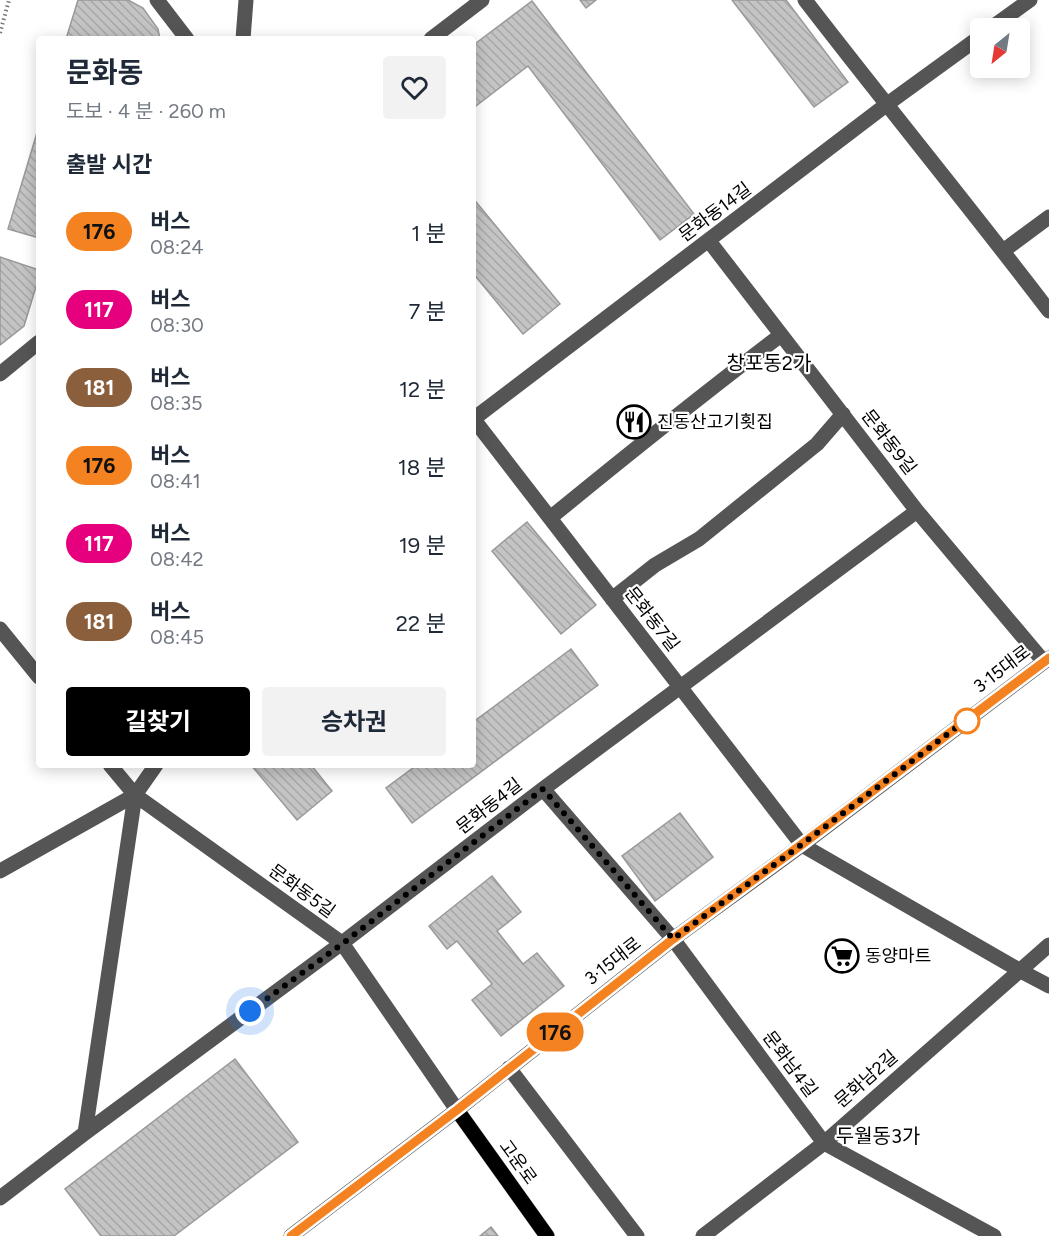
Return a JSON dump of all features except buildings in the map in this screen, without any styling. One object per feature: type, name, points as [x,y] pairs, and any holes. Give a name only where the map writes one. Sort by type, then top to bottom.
[{"type":"main road","name":"고운로","points":[[457,1110],[547,1236]]},
{"type":"street","points":[[157,0],[185,36]]},
{"type":"street","points":[[243,36],[246,0]]},
{"type":"street","points":[[435,36],[482,0]]},
{"type":"street","points":[[805,0],[1049,311]]},
{"type":"street","points":[[1005,18],[1030,0]]},
{"type":"street","name":"문화동14길","points":[[476,416],[970,44]]},
{"type":"street","points":[[1003,251],[1049,217]]},
{"type":"street","name":"문화동9길","points":[[709,241],[917,511],[1047,660]]},
{"type":"street","points":[[550,518],[781,335]]},
{"type":"street","points":[[0,374],[36,344]]},
{"type":"street","points":[[612,599],[655,566],[699,539],[817,444],[843,414]]},
{"type":"street","name":"문화동7길","points":[[476,422],[801,845]]},
{"type":"street","name":"문화동4길","points":[[0,1198],[342,944],[680,686],[917,511]]},
{"type":"street","points":[[0,629],[36,673]]},
{"type":"street","name":"3·15대로","points":[[291,1236],[457,1110],[673,939],[1047,660]]},
{"type":"street","name":"문화동5길","points":[[112,768],[135,795],[342,944],[457,1110]]},
{"type":"street","points":[[0,871],[135,795],[154,768]]},
{"type":"street","name":"문화남4길","points":[[543,789],[673,939],[824,1143],[994,1236]]},
{"type":"street","points":[[85,1133],[135,795]]},
{"type":"street","points":[[801,845],[1049,986]]},
{"type":"street","name":"문화남2길","points":[[703,1236],[824,1143],[1049,945]]},
{"type":"street","points":[[509,1068],[637,1236]]},
{"type":"path","points":[[0,33],[9,0]]},
{"type":"bus line","name":"176","points":[[291,1236],[457,1110],[673,939],[1049,658]]},
{"type":"place","name":"진동산고기횟집","points":[[634,422]]},
{"type":"place","name":"동양마트","points":[[842,956]]},
{"type":"district","name":"창포동2가","points":[[769,363]]},
{"type":"district","name":"두월동3가","points":[[878,1136]]},
{"type":"route","points":[[250,1011],[342,944],[543,789],[673,939],[969,718],[967,721]]}]
